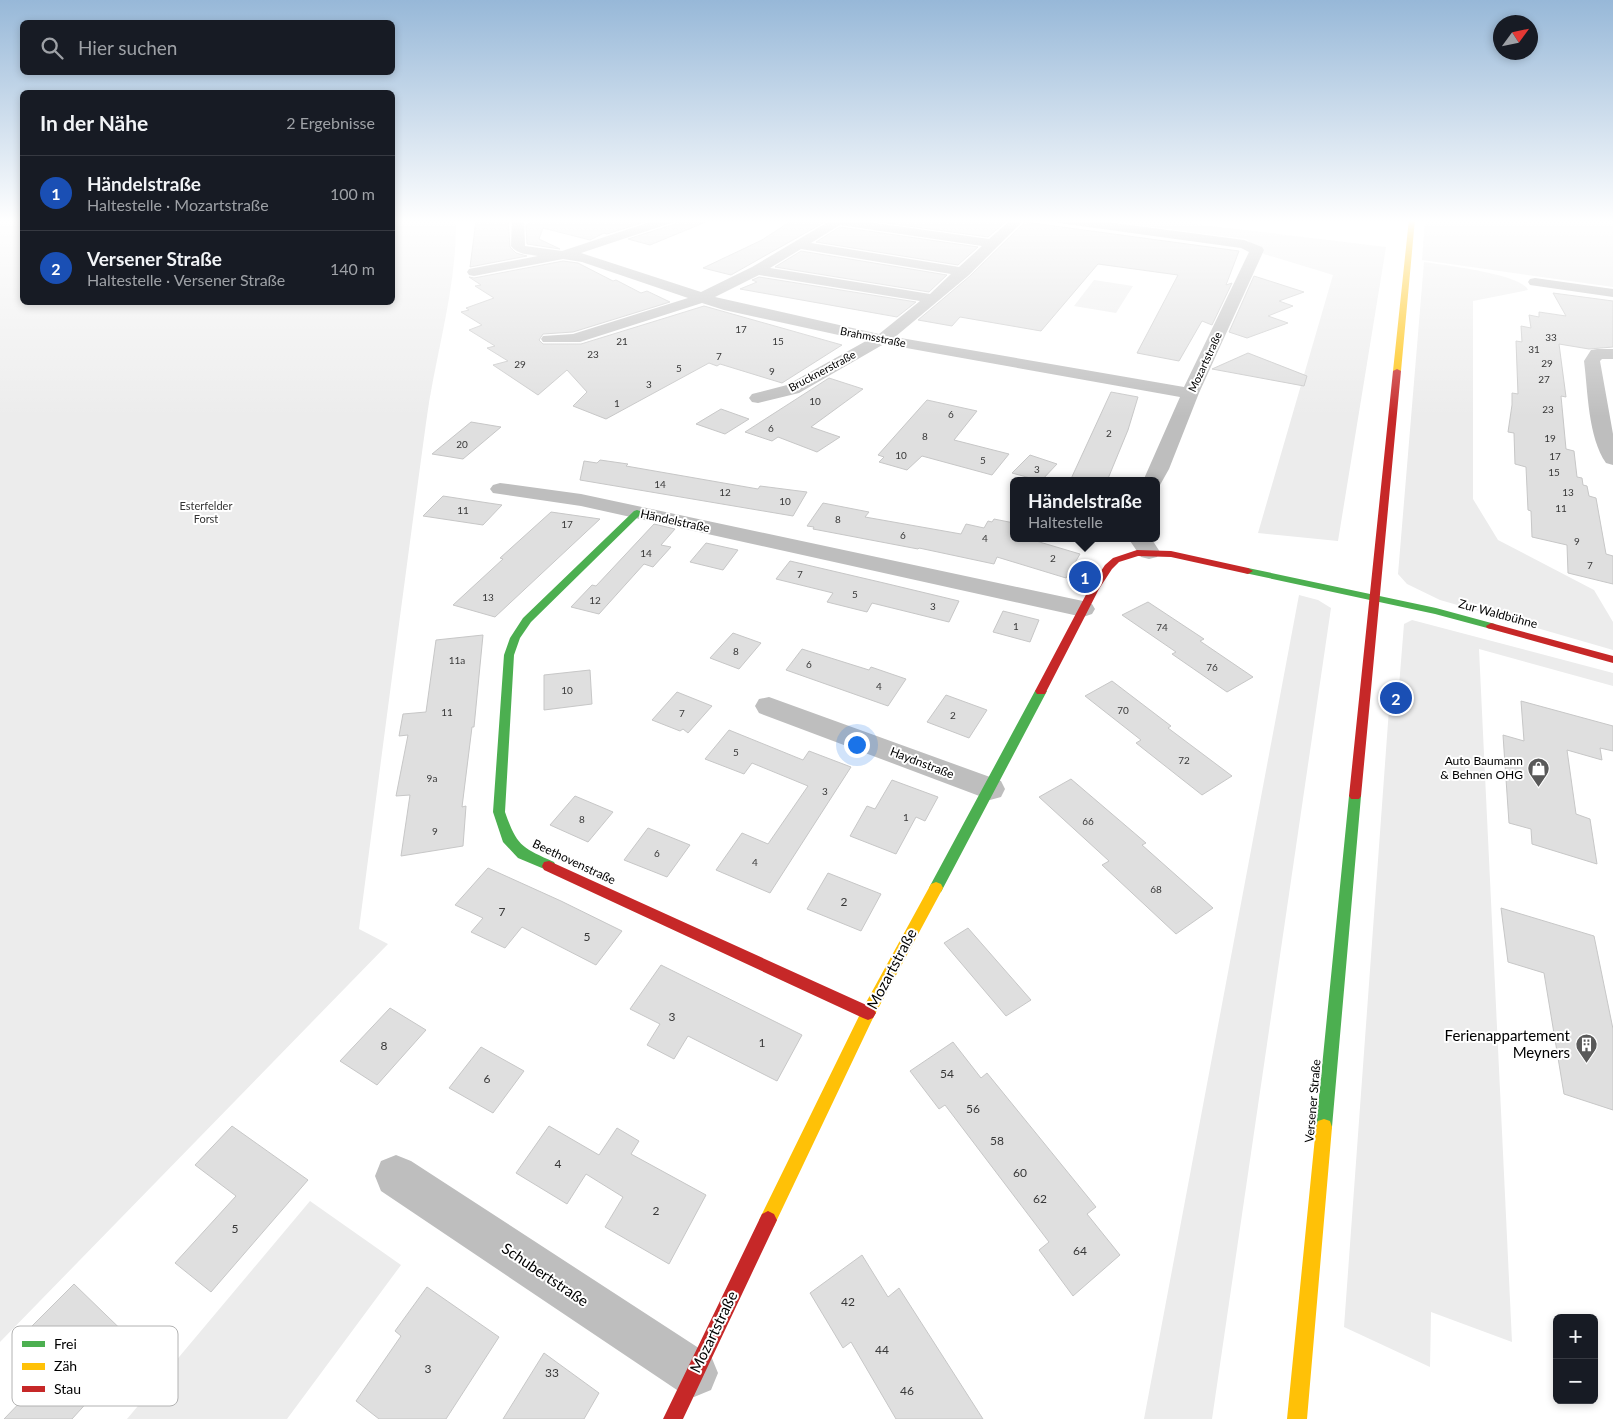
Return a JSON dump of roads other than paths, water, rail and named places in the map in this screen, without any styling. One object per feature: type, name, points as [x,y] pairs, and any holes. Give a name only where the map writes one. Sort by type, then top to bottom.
[{"type":"street","name":"Brahmsstraße","points":[[664,285],[702,298],[882,339],[1190,393]]},
{"type":"street","points":[[549,339],[574,339],[702,298],[727,285]]},
{"type":"street","points":[[849,285],[933,299]]},
{"type":"street","name":"Brucknerstraße","points":[[758,398],[793,389],[882,339],[949,285]]},
{"type":"street","name":"Mozartstraße","points":[[1155,477],[1190,393],[1240,285]]},
{"type":"street","name":"Versener Straße","points":[[1297,1419],[1405,285]]},
{"type":"street","points":[[1558,285],[1613,293]]},
{"type":"street","points":[[1613,354],[1597,354],[1592,361],[1603,433],[1613,459]]},
{"type":"street","name":"Händelstraße","points":[[500,489],[581,500],[1083,609]]},
{"type":"street","name":"Beethovenstraße","points":[[637,513],[527,620],[514,638],[509,655],[499,812],[508,838],[523,854],[868,1013]]},
{"type":"street","name":"Mozartstraße","points":[[673,1419],[868,1013],[990,789],[1083,609],[1107,567],[1116,559],[1132,554],[1144,545],[1171,554],[1375,596]]},
{"type":"street","name":"Zur Waldbühne","points":[[1375,596],[1613,660]]},
{"type":"street","name":"Haydnstraße","points":[[769,706],[990,789]]},
{"type":"street","name":"Schubertstraße","points":[[396,1176],[694,1373]]},
{"type":"place","name":"Händelstraße","points":[[1085,577]]},
{"type":"place","name":"Versener Straße","points":[[1396,698]]},
{"type":"place","name":"Auto Baumann & Behnen OHG","points":[[1539,787]]},
{"type":"place","name":"Ferienappartement Meyners","points":[[1586,1064]]},
{"type":"park label","name":"Esterfelder Forst","points":[[206,512]]}]
